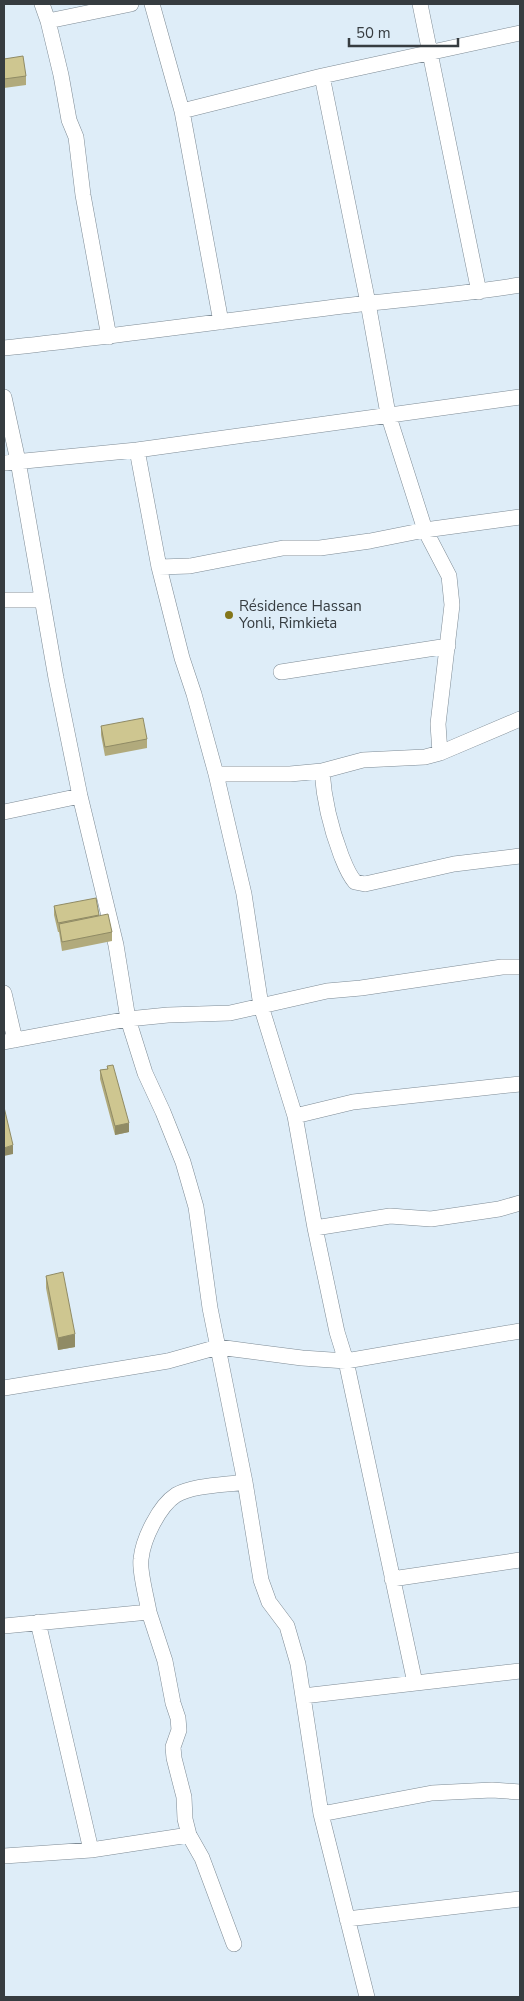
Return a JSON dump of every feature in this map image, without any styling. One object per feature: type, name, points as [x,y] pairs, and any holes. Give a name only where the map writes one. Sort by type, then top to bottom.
[{"type":"street","points":[[42,4],[61,75],[69,120],[79,150],[83,195],[109,337]]},
{"type":"street","points":[[48,22],[131,4]]},
{"type":"street","points":[[152,4],[182,111],[221,322]]},
{"type":"street","points":[[420,4],[432,52],[479,292]]},
{"type":"street","points":[[182,111],[322,76],[520,33]]},
{"type":"street","points":[[322,76],[368,303],[388,414],[424,530],[449,576],[452,605],[438,724],[440,754]]},
{"type":"street","points":[[4,348],[109,337],[368,303],[479,292],[520,285]]},
{"type":"street","points":[[11,462],[137,450],[520,396]]},
{"type":"street","points":[[4,397],[11,462],[42,600],[80,796],[116,945],[128,1019],[145,1073],[183,1162],[196,1207],[210,1308],[245,1482],[261,1580],[269,1602],[287,1626],[298,1664],[321,1814],[367,1997]]},
{"type":"street","points":[[137,450],[160,567],[182,658],[216,774],[244,894],[261,1006],[295,1116],[315,1228],[337,1332],[346,1361],[415,1683]]},
{"type":"street","points":[[160,567],[190,566],[226,560],[265,550],[320,548],[370,541],[424,530],[520,517]]},
{"type":"street","points":[[4,600],[42,600]]},
{"type":"street","points":[[281,672],[448,646]]},
{"type":"street","points":[[216,774],[290,774],[322,770],[363,760],[440,754],[520,719]]},
{"type":"street","points":[[322,770],[324,800],[333,834],[349,876],[355,882],[366,884],[446,866],[520,856]]},
{"type":"street","points":[[4,812],[80,796]]},
{"type":"street","points":[[4,992],[9,1041],[128,1019],[168,1015],[230,1013],[327,992],[502,967],[520,967]]},
{"type":"street","points":[[295,1116],[352,1102],[520,1084]]},
{"type":"street","points":[[315,1228],[390,1216],[431,1219],[499,1209],[520,1203]]},
{"type":"street","points":[[4,1388],[168,1361],[218,1348],[346,1361],[520,1331]]},
{"type":"street","points":[[234,1944],[202,1858],[190,1836],[184,1819],[184,1797],[174,1758],[178,1718],[173,1703],[165,1661],[149,1612],[141,1559],[151,1526],[161,1509],[176,1495],[192,1490],[245,1482]]},
{"type":"street","points":[[392,1579],[520,1560]]},
{"type":"street","points":[[4,1626],[149,1612]]},
{"type":"street","points":[[38,1622],[91,1850]]},
{"type":"street","points":[[303,1696],[520,1671]]},
{"type":"street","points":[[321,1814],[432,1793],[492,1790],[520,1792]]},
{"type":"street","points":[[4,1856],[91,1850],[190,1836]]},
{"type":"street","points":[[347,1919],[520,1899]]},
{"type":"building","points":[[23,56],[26,76],[4,79],[4,59]]},
{"type":"building","points":[[143,718],[147,739],[105,747],[101,726]]},
{"type":"building","points":[[96,898],[99,915],[58,923],[54,906]]},
{"type":"building","points":[[108,914],[112,932],[62,942],[59,924]]},
{"type":"building","points":[[113,1065],[129,1123],[115,1126],[100,1070],[108,1069],[107,1066]]},
{"type":"building","points":[[4,1107],[13,1145],[4,1148]]},
{"type":"building","points":[[63,1272],[75,1334],[58,1338],[46,1276]]},
{"type":"place","name":"Résidence Hassan Yonli, Rimkieta","points":[[229,615]]}]
